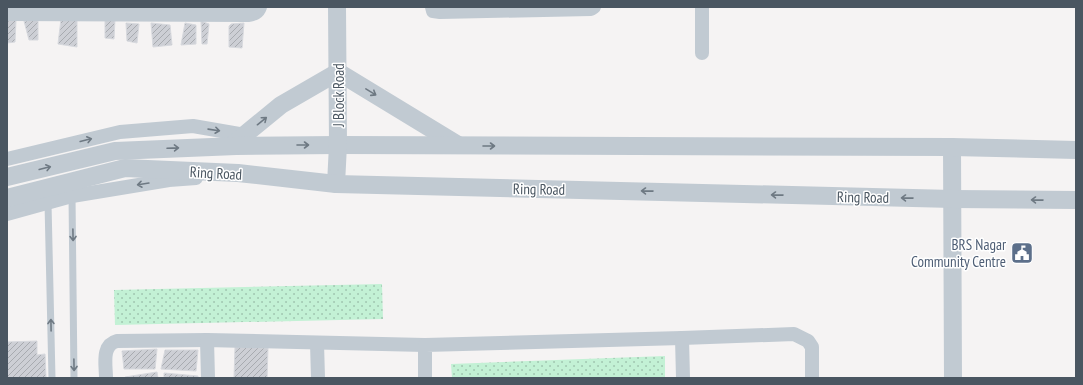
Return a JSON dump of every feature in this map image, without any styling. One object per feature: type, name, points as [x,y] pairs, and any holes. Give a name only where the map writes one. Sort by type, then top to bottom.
[{"type":"street","points":[[16,11],[159,11],[248,16],[254,14],[260,7]]},
{"type":"street","name":"J Block Road","points":[[336,184],[338,145],[338,7]]},
{"type":"street","points":[[432,7],[433,11],[440,12],[519,9],[591,9],[594,7]]},
{"type":"street","points":[[702,7],[702,53]]},
{"type":"street","points":[[7,159],[120,132],[193,126],[238,141],[281,106],[338,72],[459,145]]},
{"type":"street","name":"Ring Road","points":[[7,177],[115,151],[238,141],[338,145],[1076,150]]},
{"type":"street","points":[[952,148],[953,378]]},
{"type":"street","name":"Ring Road","points":[[7,198],[124,168],[238,173],[336,184],[953,199],[1076,200]]},
{"type":"street","points":[[7,214],[72,196],[169,180],[238,173]]},
{"type":"street","points":[[106,378],[106,353],[108,345],[111,342],[117,341],[207,340],[425,345],[794,334],[808,341],[812,347],[812,378]]},
{"type":"street","points":[[682,338],[683,378]]},
{"type":"street","points":[[207,340],[208,378]]},
{"type":"street","points":[[317,343],[318,378]]},
{"type":"street","points":[[425,345],[425,378]]},
{"type":"lane","points":[[72,196],[74,378]]},
{"type":"lane","points":[[48,203],[52,378]]},
{"type":"green space","points":[[382,284],[383,319],[115,325],[114,290]]},
{"type":"green space","points":[[665,356],[665,378],[452,378],[451,364]]},
{"type":"building","points":[[105,18],[115,19],[114,39],[105,38]]},
{"type":"building","points":[[61,19],[77,20],[77,47],[58,44]]},
{"type":"building","points":[[16,20],[15,42],[7,43],[7,21]]},
{"type":"building","points":[[38,20],[38,40],[29,40],[24,21]]},
{"type":"building","points":[[201,21],[209,24],[207,44],[202,44]]},
{"type":"building","points":[[126,23],[139,24],[137,43],[127,41]]},
{"type":"building","points":[[151,23],[170,25],[172,45],[153,47]]},
{"type":"building","points":[[185,23],[196,25],[196,44],[181,45]]},
{"type":"building","points":[[244,23],[242,48],[229,47],[229,26],[231,24]]},
{"type":"building","points":[[37,341],[37,355],[45,354],[46,378],[7,378],[7,342]]},
{"type":"building","points":[[235,347],[268,348],[267,378],[234,378]]},
{"type":"building","points":[[157,349],[155,369],[124,369],[122,351]]},
{"type":"building","points":[[165,350],[198,350],[196,371],[161,369]]},
{"type":"building","points":[[157,372],[158,378],[124,378],[125,377]]},
{"type":"building","points":[[164,373],[198,376],[198,378],[164,378]]},
{"type":"place","name":"BRS Nagar Community Centre","points":[[1022,253]]}]
